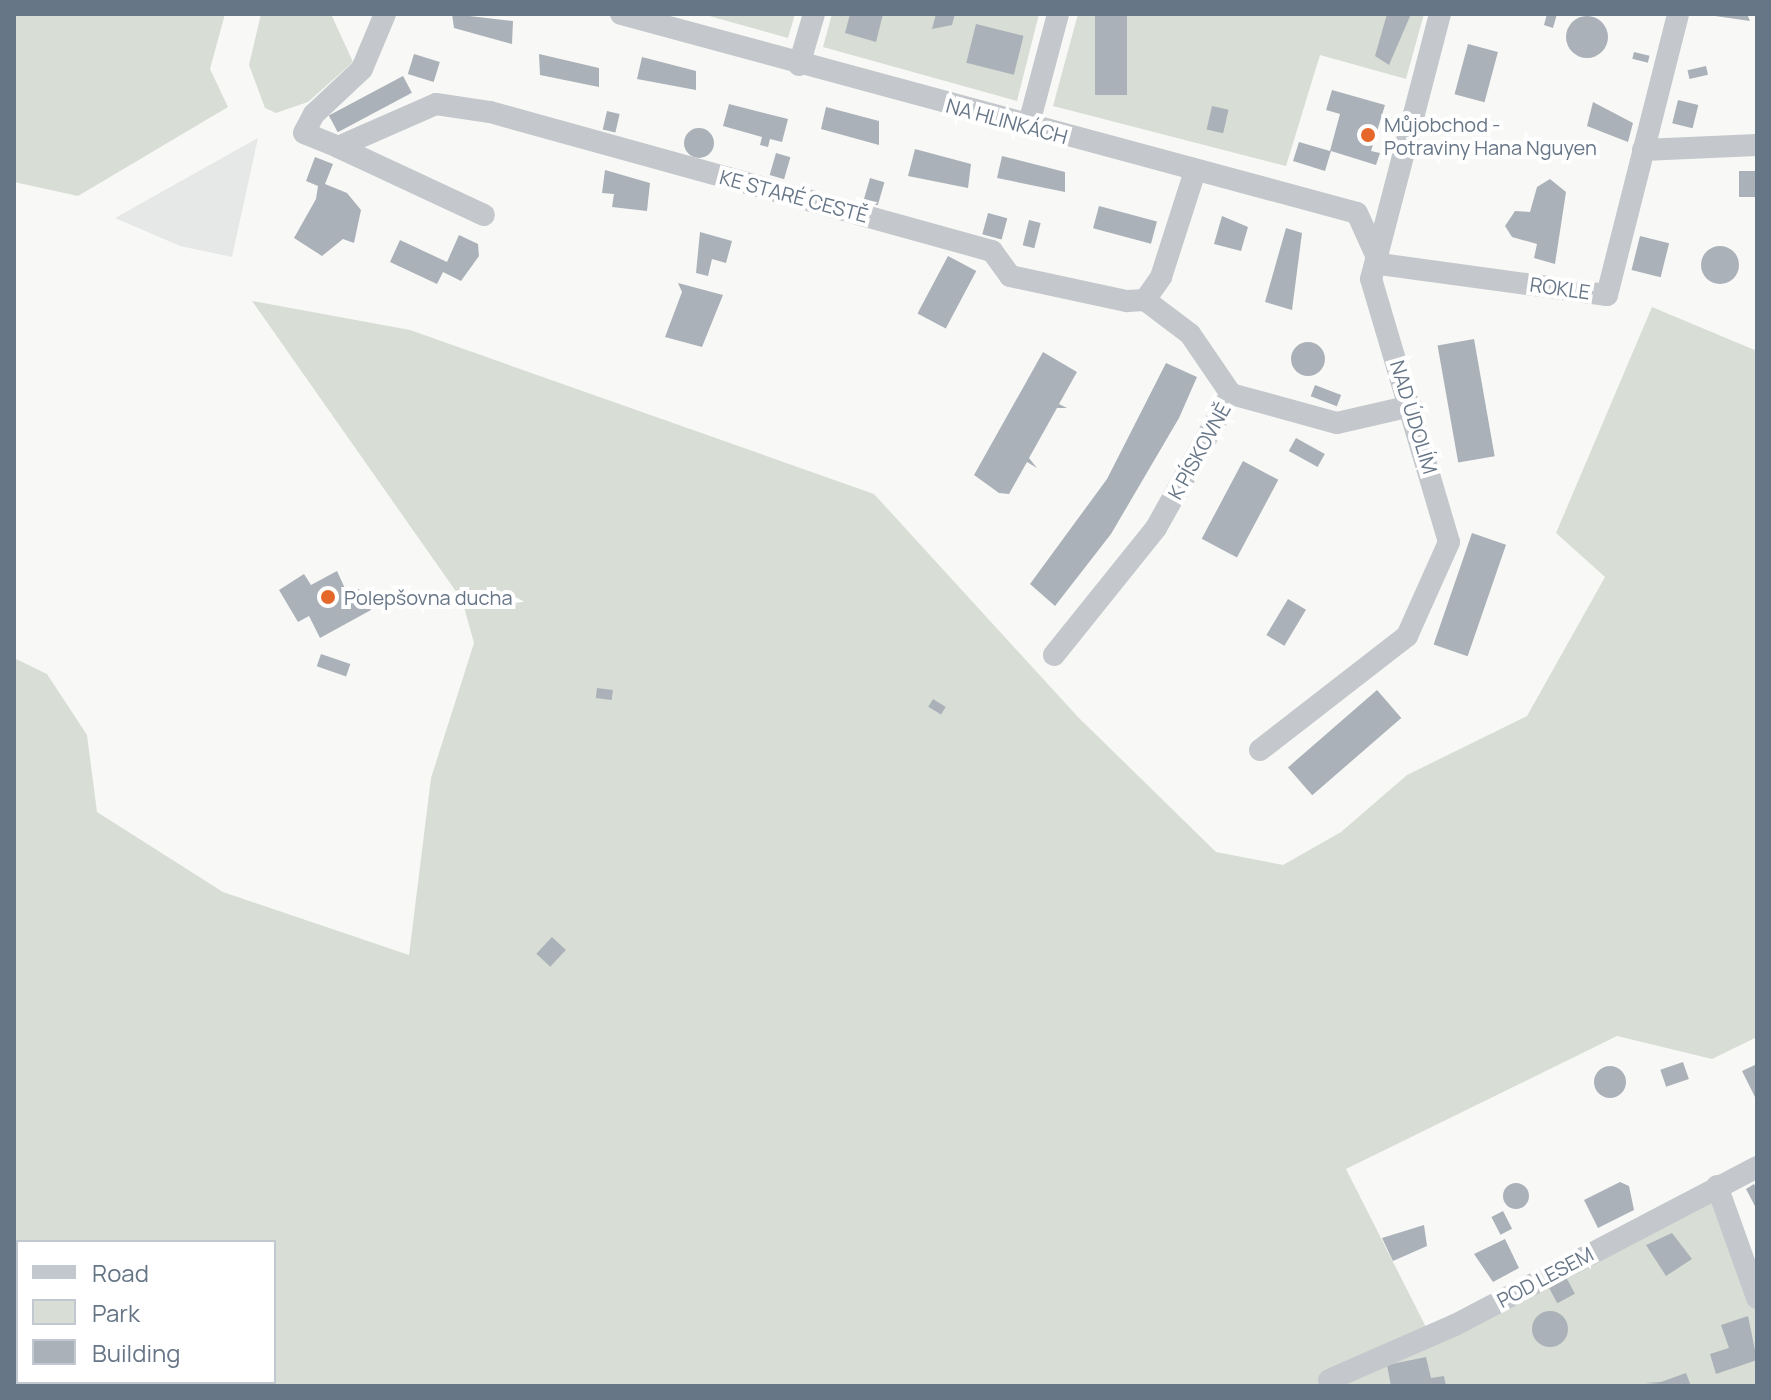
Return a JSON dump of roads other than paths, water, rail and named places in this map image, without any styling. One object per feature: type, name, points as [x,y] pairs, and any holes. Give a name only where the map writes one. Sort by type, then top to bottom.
[{"type":"street","points":[[385,14],[362,69],[314,114],[304,133],[484,215]]},
{"type":"street","name":"NA HLINKÁCH","points":[[621,14],[1028,127],[1357,213],[1374,249]]},
{"type":"street","points":[[799,65],[814,14]]},
{"type":"street","points":[[1028,127],[1058,14]]},
{"type":"street","name":"NAD ÚDOLÍM","points":[[1260,750],[1407,636],[1440,576],[1449,542],[1371,279],[1374,249],[1440,14]]},
{"type":"street","points":[[1678,14],[1643,150],[1757,145]]},
{"type":"street","name":"KE STARÉ CESTĚ","points":[[338,147],[436,104],[490,112],[992,251],[1010,276],[1107,299],[1145,300]]},
{"type":"street","name":"ROKLE","points":[[1374,249],[1380,264],[1607,295],[1643,150]]},
{"type":"street","points":[[1195,171],[1167,264],[1145,300],[1190,334],[1231,394]]},
{"type":"street","name":"K PÍSKOVNĚ","points":[[1054,655],[1156,528],[1231,394],[1337,423],[1411,406]]},
{"type":"street","name":"POD LESEM","points":[[1329,1380],[1455,1325],[1757,1167]]},
{"type":"street","points":[[1717,1186],[1757,1298]]},
{"type":"place","name":"Můjobchod - Potraviny Hana Nguyen","points":[[1368,135]]},
{"type":"place","name":"Polepšovna ducha","points":[[328,597]]}]
